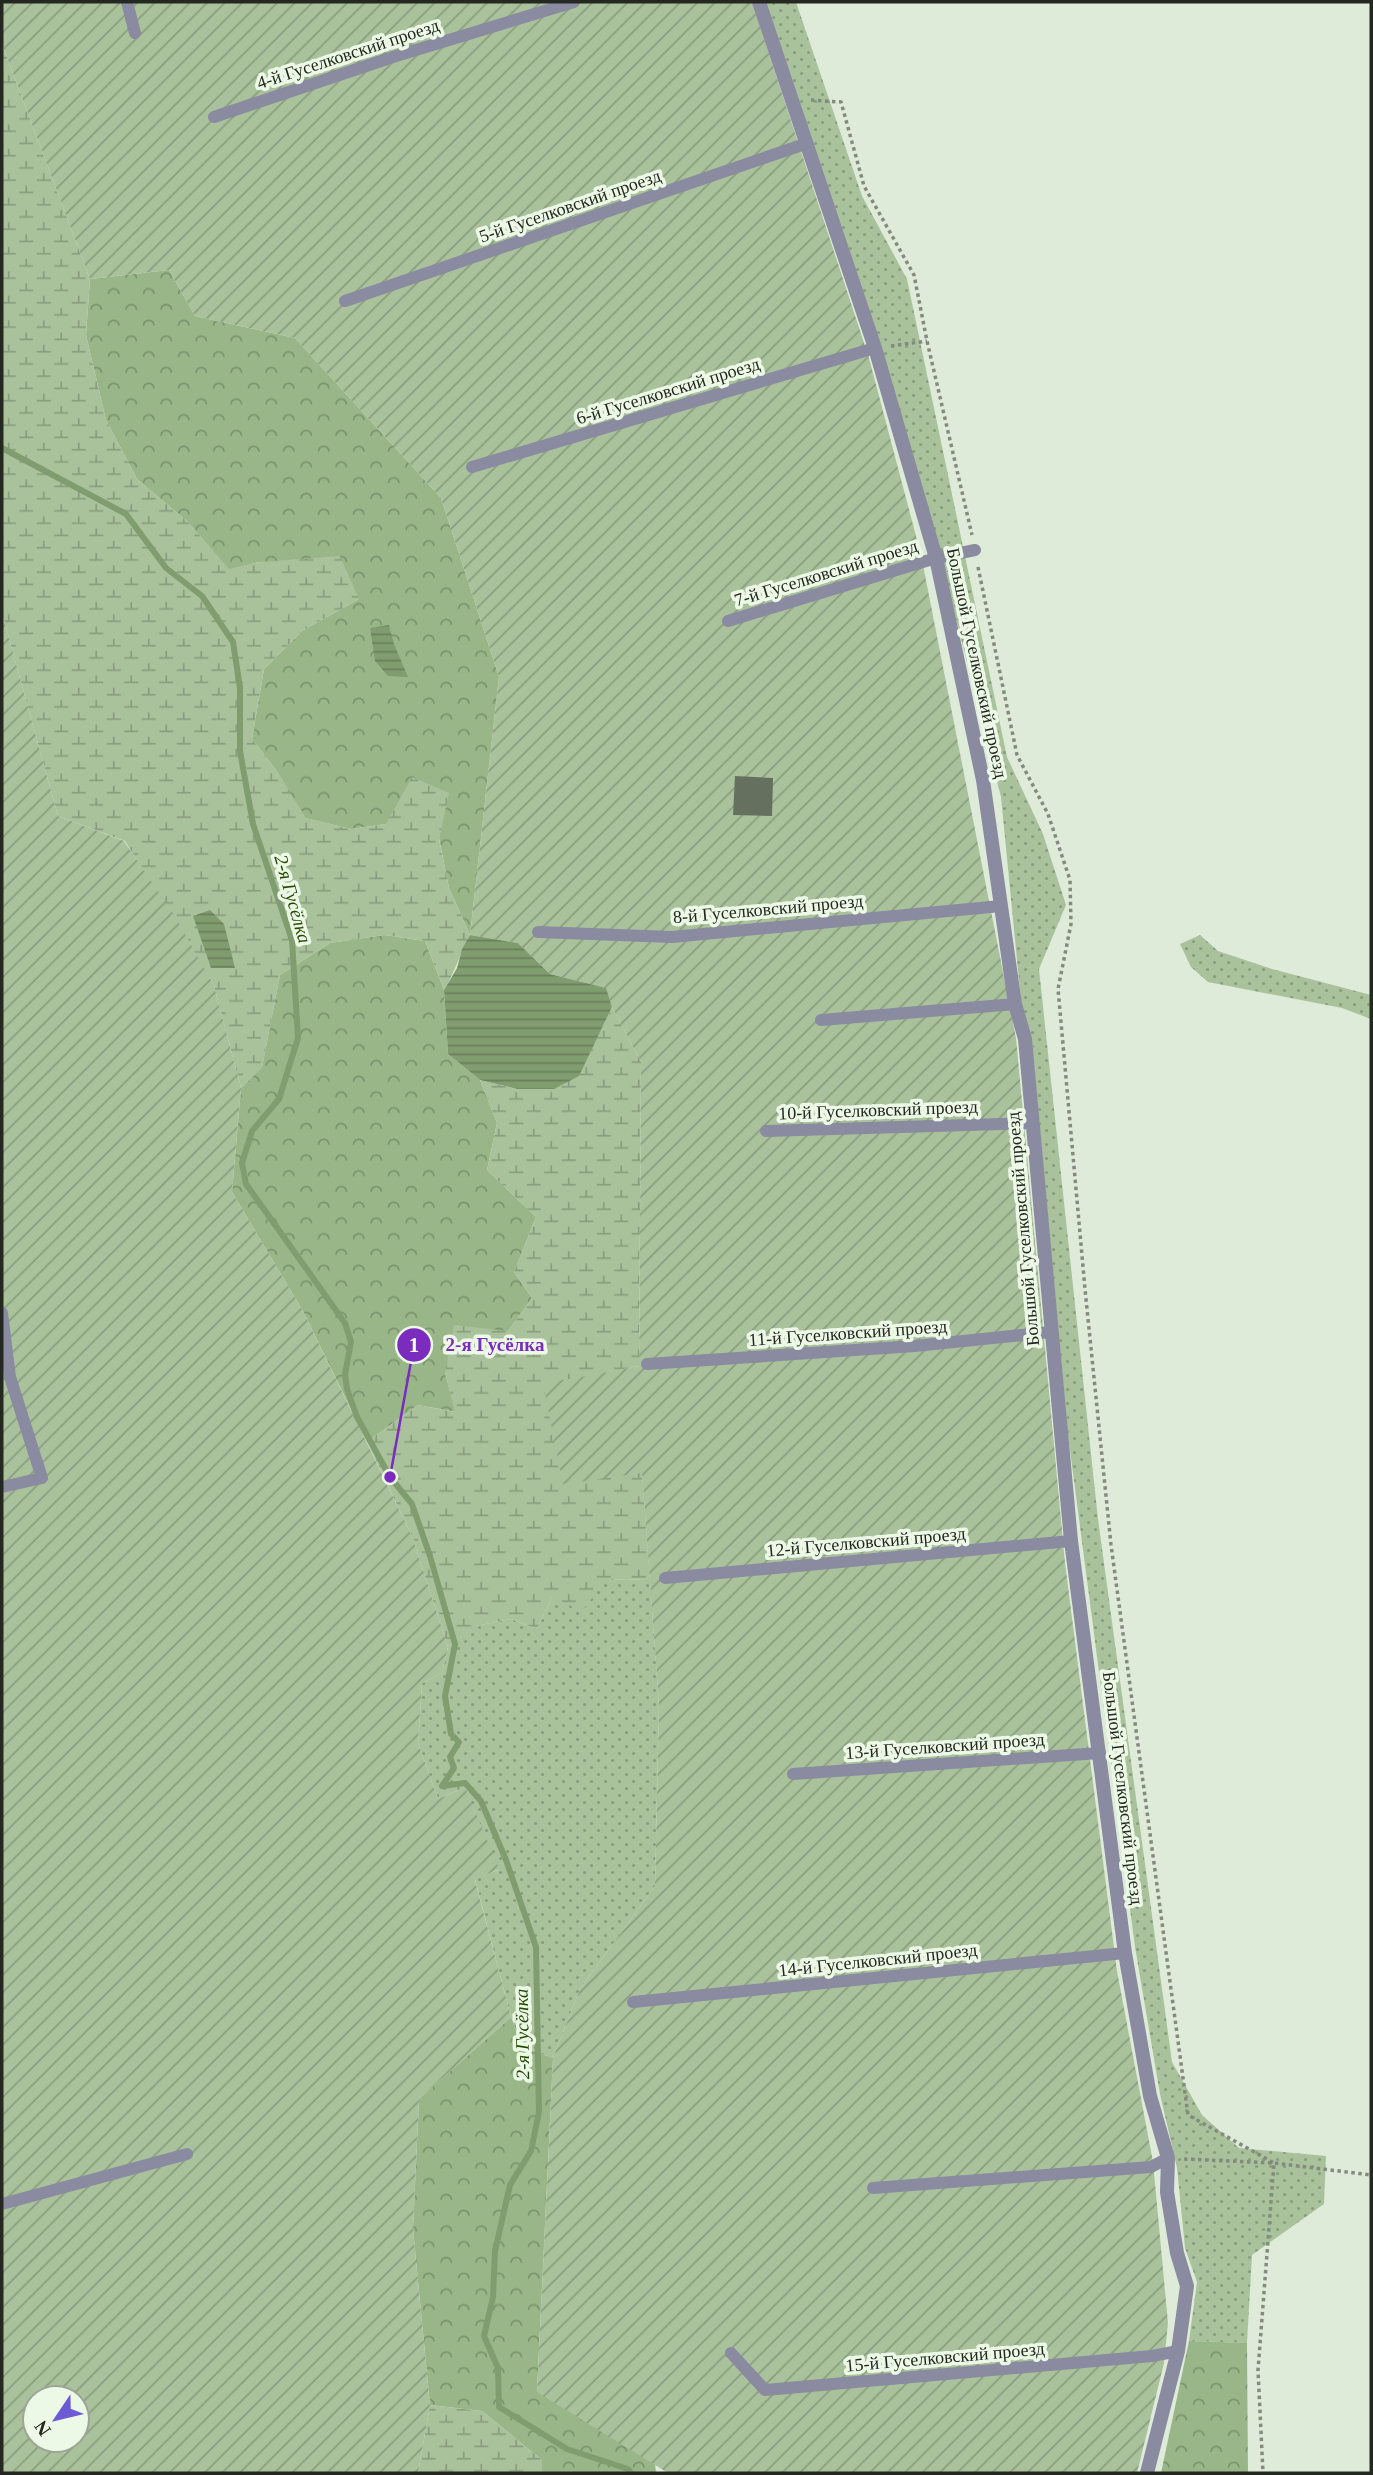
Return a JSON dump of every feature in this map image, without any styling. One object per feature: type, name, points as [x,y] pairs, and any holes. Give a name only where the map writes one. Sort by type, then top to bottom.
[{"type":"street","name":"Большой Гуселковский проезд","points":[[759,2],[875,348],[936,558],[983,779],[1015,1004],[1025,1039],[1071,1541],[1125,1953],[1150,2096],[1168,2158],[1169,2204],[1177,2253],[1187,2286],[1178,2351],[1146,2473]]},
{"type":"lane","points":[[127,2],[135,33]]},
{"type":"lane","name":"4-й Гуселковский проезд","points":[[214,117],[396,56],[575,2]]},
{"type":"lane","name":"5-й Гуселковский проезд","points":[[345,301],[805,144]]},
{"type":"lane","name":"6-й Гуселковский проезд","points":[[472,467],[875,348]]},
{"type":"lane","name":"7-й Гуселковский проезд","points":[[728,621],[936,558],[975,550]]},
{"type":"lane","name":"8-й Гуселковский проезд","points":[[538,932],[672,937],[1001,906]]},
{"type":"lane","points":[[821,1020],[1015,1004]]},
{"type":"lane","name":"10-й Гуселковский проезд","points":[[766,1130],[1032,1123]]},
{"type":"lane","points":[[2,1313],[10,1377],[42,1478],[2,1487]]},
{"type":"lane","name":"11-й Гуселковский проезд","points":[[647,1364],[915,1346],[1051,1332]]},
{"type":"lane","name":"12-й Гуселковский проезд","points":[[665,1578],[1071,1541]]},
{"type":"lane","name":"13-й Гуселковский проезд","points":[[793,1774],[1100,1753]]},
{"type":"lane","name":"14-й Гуселковский проезд","points":[[633,2002],[1125,1953]]},
{"type":"lane","points":[[2,2204],[187,2154]]},
{"type":"lane","points":[[873,2188],[1151,2167],[1168,2158]]},
{"type":"lane","name":"15-й Гуселковский проезд","points":[[731,2353],[765,2390],[1152,2356],[1178,2351]]},
{"type":"path","points":[[790,99],[841,102],[864,187],[914,275],[1017,755],[1048,814],[1070,880],[1071,925],[1058,989],[1085,1289],[1111,1545],[1188,2115],[1274,2163]]},
{"type":"path","points":[[875,348],[927,341]]},
{"type":"path","points":[[1168,2158],[1274,2163],[1371,2175]]},
{"type":"path","points":[[1263,2473],[1258,2370],[1274,2163]]},
{"type":"green space","points":[[2,2],[752,2],[869,358],[921,555],[1016,1038],[1065,1563],[1117,1971],[1153,2162],[1168,2323],[1164,2363],[1137,2473],[668,2473],[537,2392],[553,2058],[580,1989],[655,1886],[659,1706],[642,1473],[563,1484],[543,1384],[639,1366],[641,1062],[605,988],[550,974],[518,943],[470,935],[499,677],[441,498],[295,338],[195,316],[169,270],[90,279],[2,44]]},
{"type":"green space","points":[[766,2],[796,2],[862,196],[907,279],[1007,757],[1043,834],[1066,905],[1039,969],[1098,1519],[1172,2062],[1202,2115],[1239,2148],[1326,2156],[1324,2204],[1252,2255],[1247,2343],[1189,2341],[1197,2282],[1185,2248],[1177,2168],[1160,2094],[1135,1947],[1068,1435],[1032,1043],[1021,1001],[1001,797],[949,591]]},
{"type":"green space","points":[[2,44],[90,279],[86,335],[106,420],[137,479],[188,522],[229,569],[259,562],[340,556],[359,599],[302,631],[264,669],[252,739],[276,770],[306,818],[351,829],[386,824],[412,777],[449,793],[439,839],[449,888],[470,935],[444,990],[425,941],[384,935],[330,943],[280,975],[262,1068],[241,1088],[214,986],[125,841],[58,816],[2,613]]},
{"type":"green space","points":[[169,270],[195,316],[295,338],[441,498],[499,677],[470,935],[449,888],[439,838],[448,793],[386,824],[351,829],[305,818],[276,770],[252,739],[264,669],[302,631],[359,599],[259,562],[229,570],[188,522],[137,479],[106,420],[86,335],[90,279]]},
{"type":"green space","points":[[2,613],[58,816],[124,841],[176,918],[214,986],[241,1088],[232,1192],[303,1311],[412,1536],[448,1647],[442,1673],[422,1683],[418,1743],[438,1799],[465,1787],[499,1869],[475,1880],[511,2017],[419,2099],[413,2229],[430,2405],[418,2473],[2,2473]]},
{"type":"green space","points":[[384,935],[425,941],[444,990],[448,1054],[480,1080],[497,1123],[487,1170],[536,1217],[514,1272],[532,1298],[508,1331],[445,1373],[456,1412],[418,1405],[367,1442],[303,1311],[232,1192],[241,1088],[262,1067],[280,975],[330,943]]},
{"type":"green space","points":[[1200,935],[1218,951],[1272,969],[1371,995],[1371,1019],[1342,1008],[1208,982],[1191,967],[1180,944]]},
{"type":"green space","points":[[612,1007],[641,1062],[639,1366],[543,1385],[642,1472],[650,1580],[607,1579],[582,1611],[552,1597],[537,1629],[511,1619],[476,1626],[448,1647],[412,1536],[367,1442],[418,1405],[455,1412],[445,1373],[454,1325],[508,1331],[532,1298],[514,1272],[536,1217],[487,1170],[497,1123],[480,1080],[517,1089],[578,1076]]},
{"type":"green space","points":[[607,1579],[650,1580],[659,1706],[655,1886],[580,1989],[553,2058],[522,2047],[511,2017],[475,1879],[498,1870],[465,1787],[438,1799],[418,1743],[422,1683],[442,1673],[448,1647],[475,1626],[511,1619],[537,1629],[552,1597]]},
{"type":"green space","points":[[511,2017],[522,2047],[553,2058],[537,2391],[655,2463],[656,2473],[542,2473],[542,2460],[482,2411],[430,2405],[413,2229],[419,2099]]},
{"type":"green space","points":[[1189,2341],[1247,2343],[1248,2473],[1161,2473]]},
{"type":"green space","points":[[430,2405],[482,2411],[542,2460],[542,2473],[418,2473]]},
{"type":"shaded area","points":[[389,625],[408,677],[388,676],[375,661],[370,628]]},
{"type":"shaded area","points":[[210,910],[224,924],[235,968],[211,968],[193,916]]},
{"type":"shaded area","points":[[470,935],[518,943],[550,974],[606,988],[612,1007],[579,1076],[554,1089],[517,1089],[480,1080],[448,1054],[444,990],[457,968],[462,949]]},
{"type":"building","points":[[735,776],[773,778],[772,816],[733,815]]},
{"type":"waterway","name":"2-я Гусёлка","points":[[2,448],[126,514],[166,568],[202,596],[233,642],[240,688],[240,751],[253,824],[292,940],[298,1038],[279,1099],[252,1131],[242,1163],[246,1184],[345,1323],[351,1342],[345,1374],[347,1389],[357,1417],[390,1477],[412,1504],[455,1644],[445,1696],[451,1734],[459,1742],[450,1757],[454,1768],[442,1786],[465,1783],[481,1801],[506,1860],[536,1947],[539,2112],[531,2151],[510,2185],[495,2251],[493,2297],[484,2336],[498,2368],[499,2407],[567,2449],[628,2469],[631,2473]]},
{"type":"place","name":"2-я Гусёлка","points":[[390,1477]]}]
